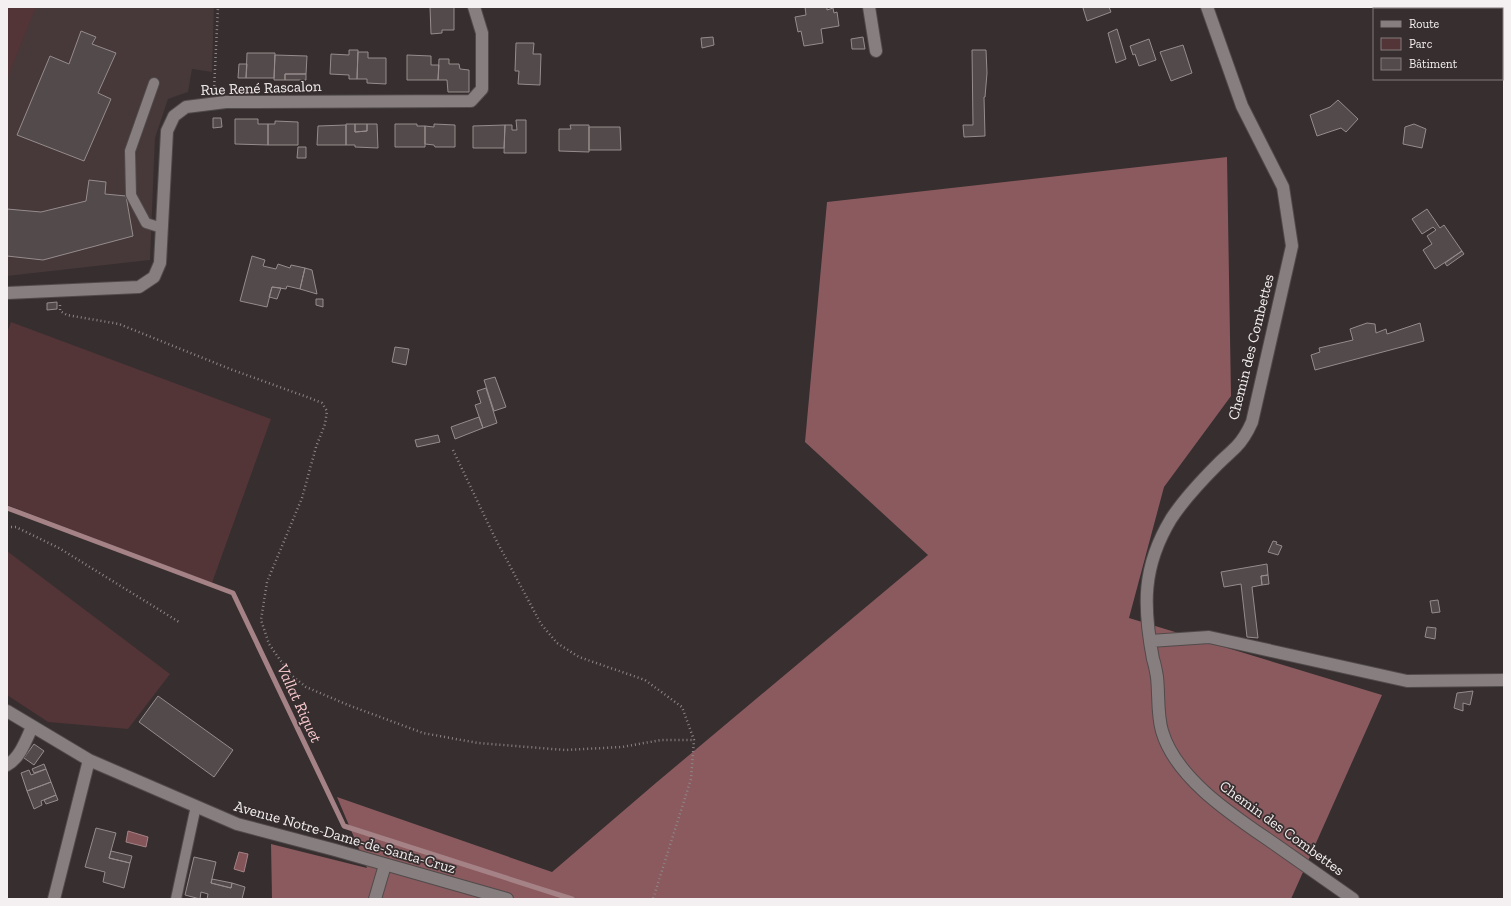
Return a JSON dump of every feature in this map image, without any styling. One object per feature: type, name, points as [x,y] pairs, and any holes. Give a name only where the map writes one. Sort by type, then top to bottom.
[{"type":"street","name":"Rue René Rascalon","points":[[7,293],[139,287],[154,277],[160,263],[167,130],[174,116],[186,107],[234,102],[471,101],[482,89],[482,33],[474,7]]},
{"type":"street","points":[[869,7],[876,51]]},
{"type":"street","name":"Chemin des Combettes","points":[[1207,7],[1242,106],[1283,187],[1292,246],[1252,422],[1245,436],[1237,447],[1191,492],[1171,519],[1154,553],[1147,583],[1146,614],[1157,677],[1162,732],[1171,752],[1181,767],[1205,792],[1235,816],[1353,899]]},
{"type":"street","points":[[1150,641],[1209,637],[1407,681],[1504,680]]},
{"type":"street","name":"Avenue Notre-Dame-de-Santa-Cruz","points":[[7,711],[89,760],[237,824],[507,899]]},
{"type":"street","points":[[7,765],[13,762],[25,743],[32,727]]},
{"type":"street","points":[[54,899],[89,760]]},
{"type":"street","points":[[375,899],[385,865]]},
{"type":"lane","points":[[154,83],[130,151],[131,195],[146,223],[162,228]]},
{"type":"lane","points":[[176,899],[196,806]]},
{"type":"path","points":[[214,104],[218,7]]},
{"type":"path","points":[[60,290],[60,311],[67,315],[119,324],[230,369],[308,397],[322,403],[327,411],[325,424],[316,447],[302,498],[267,582],[261,620],[269,644],[290,674],[306,687],[348,705],[423,732],[478,743],[565,750],[622,747],[661,740],[694,740]]},
{"type":"path","points":[[453,450],[495,538],[541,624],[557,643],[579,657],[645,680],[682,707],[694,740],[691,779],[653,899]]},
{"type":"path","points":[[7,527],[16,527],[59,548],[179,622]]},
{"type":"shaded area","points":[[7,7],[214,7],[212,72],[192,69],[188,92],[168,99],[155,138],[150,260],[7,276]]},
{"type":"shaded area","points":[[1227,157],[1231,396],[1164,487],[1129,618],[1382,695],[1291,899],[272,899],[271,844],[367,868],[337,797],[552,872],[928,555],[805,442],[827,202]]},
{"type":"shaded area","points":[[128,831],[148,837],[146,847],[126,842]]},
{"type":"shaded area","points":[[239,852],[248,854],[244,872],[234,869]]},
{"type":"green space","points":[[7,7],[36,7],[7,79]]},
{"type":"green space","points":[[11,322],[271,419],[212,583],[7,505],[7,333]]},
{"type":"green space","points":[[7,551],[170,674],[128,729],[48,722],[7,695]]},
{"type":"building","points":[[430,7],[454,7],[454,30],[442,30],[442,33],[431,34]]},
{"type":"building","points":[[805,7],[827,7],[827,10],[833,8],[834,13],[837,12],[839,26],[821,29],[823,43],[804,46],[801,31],[798,32],[795,17],[806,15]]},
{"type":"building","points":[[1109,7],[1111,12],[1087,21],[1083,8]]},
{"type":"building","points":[[1117,29],[1126,59],[1116,63],[1108,33]]},
{"type":"building","points":[[81,31],[96,37],[92,44],[116,53],[98,93],[111,99],[84,161],[17,135],[50,56],[69,64]]},
{"type":"building","points":[[713,37],[714,45],[702,48],[701,38]]},
{"type":"building","points":[[863,37],[865,49],[852,49],[851,39]]},
{"type":"building","points":[[1149,39],[1156,60],[1139,66],[1135,54],[1133,55],[1130,46]]},
{"type":"building","points":[[516,43],[534,43],[533,54],[541,54],[540,85],[518,84],[519,71],[515,71]]},
{"type":"building","points":[[1183,45],[1192,73],[1171,81],[1160,52]]},
{"type":"building","points":[[349,50],[358,50],[357,79],[349,79],[349,75],[330,74],[331,54],[349,55]]},
{"type":"building","points":[[972,50],[986,50],[987,73],[984,97],[985,136],[964,137],[963,125],[973,125]]},
{"type":"building","points":[[358,52],[368,52],[368,58],[386,58],[386,84],[367,83],[367,79],[357,79]]},
{"type":"building","points":[[247,53],[275,53],[274,78],[246,78]]},
{"type":"building","points":[[275,55],[307,56],[306,74],[285,74],[285,80],[274,80]]},
{"type":"building","points":[[407,55],[431,56],[431,65],[439,65],[438,80],[407,80]]},
{"type":"building","points":[[439,59],[449,59],[449,64],[459,64],[460,69],[469,70],[469,92],[448,92],[447,80],[438,80]]},
{"type":"building","points":[[239,64],[247,64],[246,78],[238,78]]},
{"type":"building","points":[[285,74],[306,74],[306,80],[285,80]]},
{"type":"building","points":[[1338,100],[1358,119],[1346,132],[1341,128],[1317,136],[1310,115],[1330,107]]},
{"type":"building","points":[[213,118],[221,118],[222,127],[213,128]]},
{"type":"building","points":[[235,119],[258,119],[258,124],[268,124],[268,145],[235,144]]},
{"type":"building","points":[[516,120],[526,120],[526,153],[504,153],[505,125],[512,125],[512,130],[517,130]]},
{"type":"building","points":[[275,121],[298,122],[298,145],[268,145],[268,124],[275,124]]},
{"type":"building","points":[[346,124],[355,124],[355,132],[367,131],[367,124],[377,124],[378,148],[346,145]]},
{"type":"building","points":[[355,124],[367,124],[367,131],[355,132]]},
{"type":"building","points":[[395,124],[417,124],[417,126],[425,126],[425,147],[395,147]]},
{"type":"building","points":[[434,124],[455,125],[455,147],[435,147],[434,145],[425,144],[425,126],[434,127]]},
{"type":"building","points":[[1414,124],[1426,129],[1422,148],[1403,144],[1405,127]]},
{"type":"building","points":[[346,125],[346,145],[317,145],[318,126]]},
{"type":"building","points":[[505,125],[504,148],[473,148],[473,126]]},
{"type":"building","points":[[570,125],[589,125],[589,152],[559,151],[559,129],[571,129]]},
{"type":"building","points":[[589,127],[620,127],[621,150],[589,150]]},
{"type":"building","points":[[298,147],[306,147],[306,158],[297,158]]},
{"type":"building","points":[[89,180],[106,182],[105,194],[126,196],[133,236],[43,260],[7,256],[7,209],[41,212],[86,201]]},
{"type":"building","points":[[1427,209],[1440,228],[1444,225],[1462,251],[1435,269],[1423,250],[1432,244],[1427,236],[1436,230],[1433,227],[1422,234],[1412,219]]},
{"type":"building","points":[[1462,251],[1464,254],[1447,266],[1445,263]]},
{"type":"building","points":[[252,256],[265,260],[263,266],[276,269],[278,264],[290,268],[291,265],[305,268],[300,289],[287,286],[286,289],[272,287],[267,307],[240,301]]},
{"type":"building","points":[[305,268],[312,270],[317,294],[300,289]]},
{"type":"building","points":[[272,287],[281,288],[277,299],[269,297]]},
{"type":"building","points":[[316,299],[323,299],[323,307],[316,305]]},
{"type":"building","points":[[57,302],[57,309],[47,310],[47,303]]},
{"type":"building","points":[[1367,323],[1375,324],[1376,333],[1386,329],[1387,334],[1420,323],[1424,341],[1315,370],[1311,355],[1320,352],[1319,348],[1353,340],[1350,329]]},
{"type":"building","points":[[395,347],[409,349],[406,365],[392,362]]},
{"type":"building","points":[[495,377],[506,407],[494,411],[484,380]]},
{"type":"building","points":[[486,388],[497,423],[483,428],[475,405],[481,403],[477,391]]},
{"type":"building","points":[[479,417],[483,428],[455,439],[451,427]]},
{"type":"building","points":[[438,435],[440,442],[417,447],[415,440]]},
{"type":"building","points":[[1273,541],[1282,546],[1278,555],[1268,552]]},
{"type":"building","points":[[1267,564],[1268,575],[1261,576],[1262,585],[1252,587],[1258,638],[1247,637],[1241,584],[1224,587],[1221,572]]},
{"type":"building","points":[[1268,575],[1269,584],[1262,585],[1261,576]]},
{"type":"building","points":[[1438,600],[1440,612],[1432,613],[1430,601]]},
{"type":"building","points":[[1427,627],[1436,628],[1435,639],[1425,637]]},
{"type":"building","points":[[1473,691],[1470,705],[1463,703],[1463,711],[1454,708],[1457,693]]},
{"type":"building","points":[[158,696],[233,750],[214,777],[139,722]]},
{"type":"building","points":[[34,744],[44,751],[34,765],[24,758]]},
{"type":"building","points":[[44,764],[46,769],[34,773],[32,769]]},
{"type":"building","points":[[46,769],[51,782],[27,791],[21,773],[29,770],[31,775]]},
{"type":"building","points":[[51,782],[56,795],[41,801],[42,805],[34,809],[27,791]]},
{"type":"building","points":[[56,795],[58,800],[46,804],[44,800]]},
{"type":"building","points":[[96,828],[116,833],[109,858],[130,863],[124,888],[103,882],[105,872],[85,867]]},
{"type":"building","points":[[111,851],[132,856],[130,863],[109,858]]},
{"type":"building","points":[[194,857],[216,862],[211,883],[231,888],[232,883],[245,887],[242,899],[207,899],[208,894],[201,892],[200,899],[185,895]]},
{"type":"building","points":[[212,879],[232,883],[231,888],[211,883]]},
{"type":"waterway","name":"Vallat Riquet","points":[[7,508],[233,593],[344,826],[572,899]]}]
